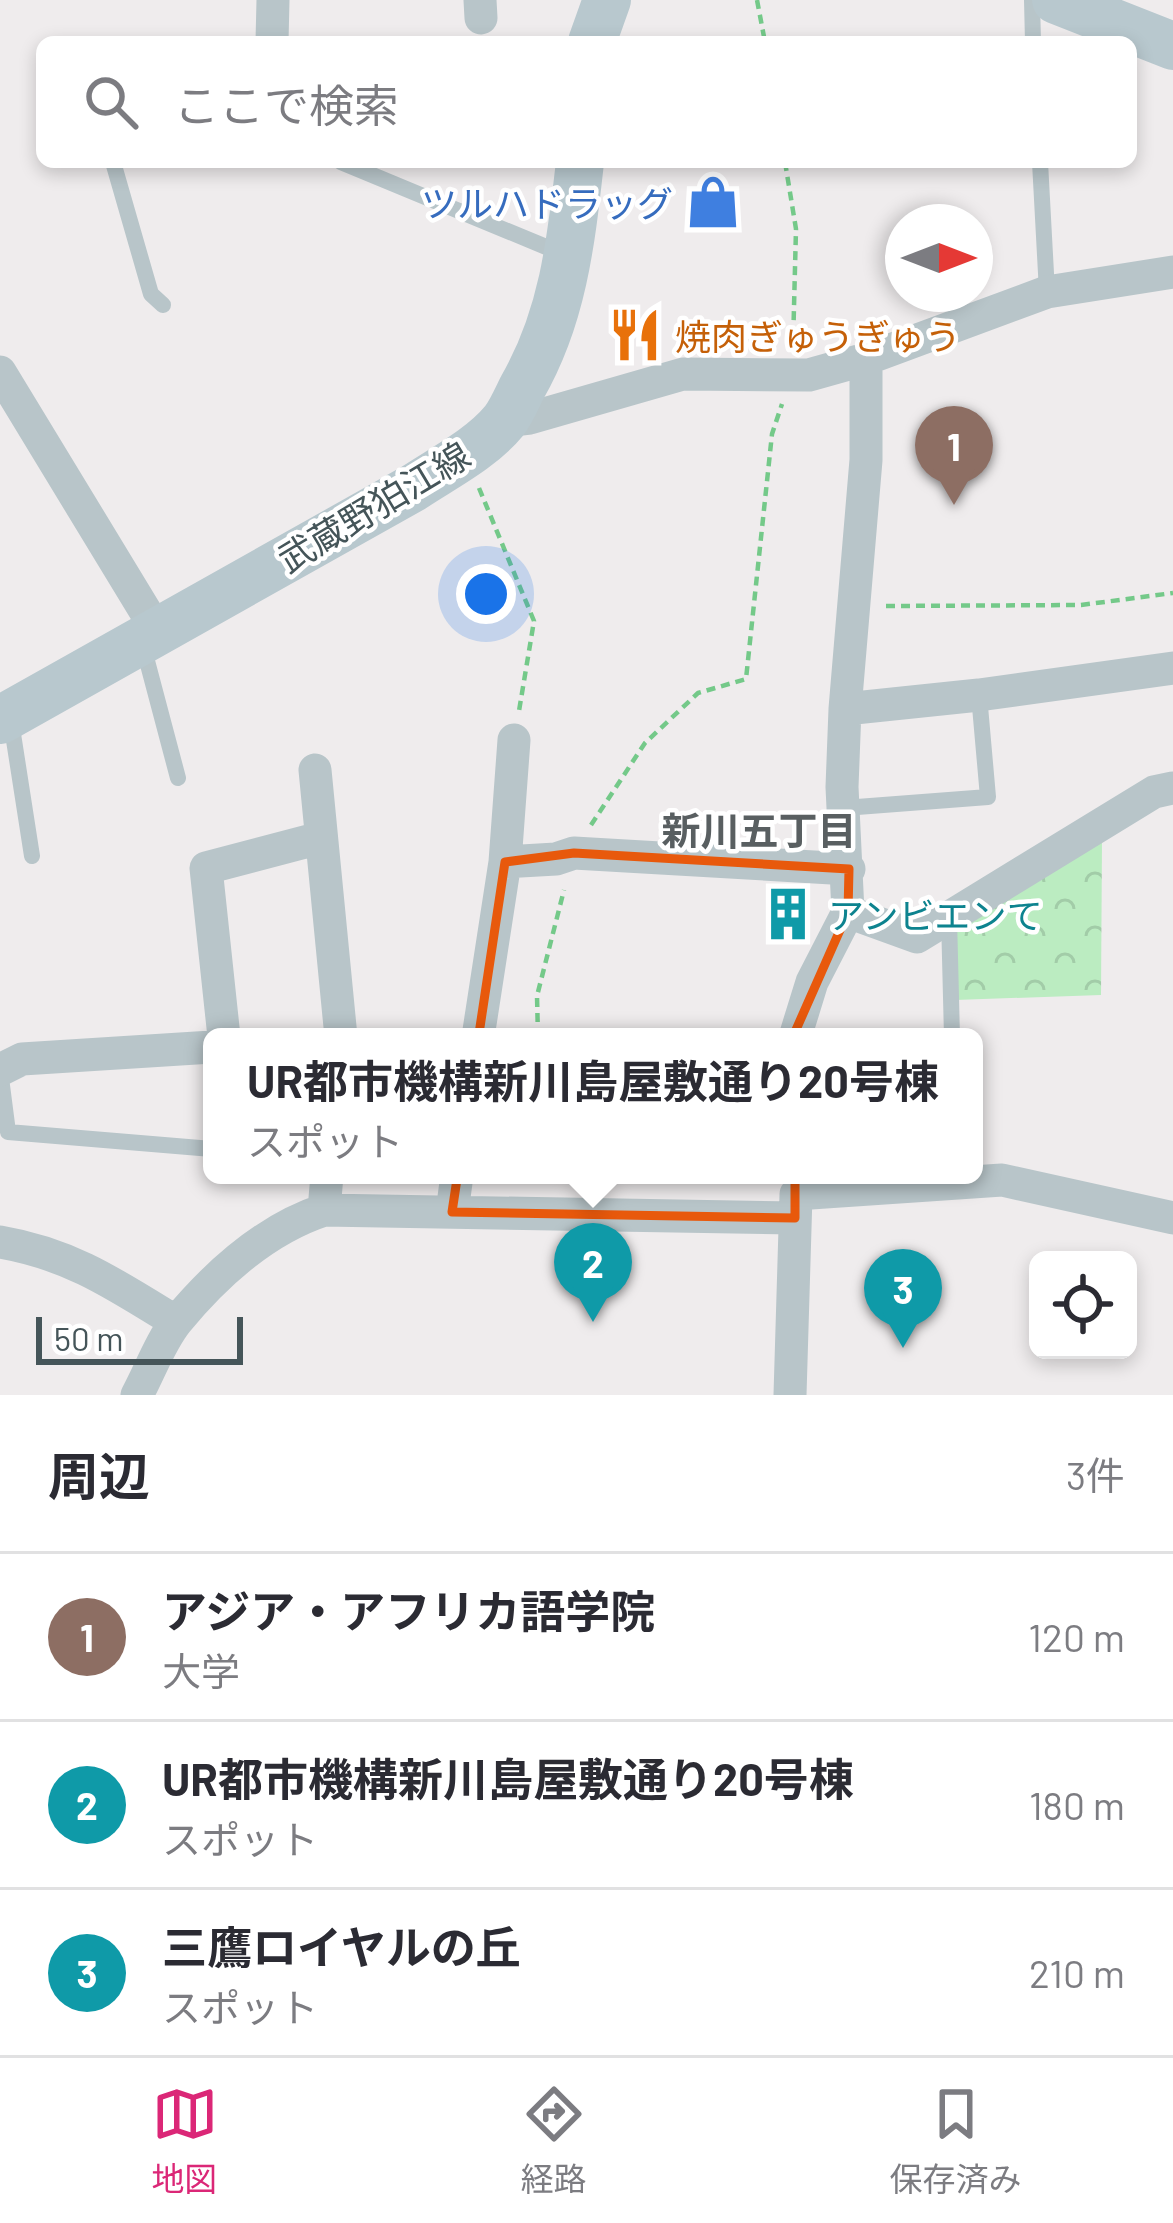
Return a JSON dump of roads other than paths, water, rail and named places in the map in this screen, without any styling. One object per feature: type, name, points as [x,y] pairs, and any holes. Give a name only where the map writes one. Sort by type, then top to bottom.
[{"type":"main road","points":[[594,36],[607,0]]},
{"type":"main road","points":[[1056,0],[1173,46]]},
{"type":"main road","name":"武蔵野狛江線","points":[[5,717],[413,488],[504,421],[557,313],[579,168]]},
{"type":"street","points":[[272,36],[273,0]]},
{"type":"street","points":[[504,421],[530,418],[683,374],[791,376],[866,358],[1047,292],[1173,272]]},
{"type":"street","points":[[798,1028],[812,982],[848,912],[844,709],[866,460],[866,358]]},
{"type":"street","points":[[0,372],[150,637]]},
{"type":"street","points":[[844,709],[1173,668]]},
{"type":"street","points":[[479,1028],[505,862],[514,740]]},
{"type":"street","points":[[315,770],[340,1028]]},
{"type":"street","points":[[848,912],[917,937],[1154,792],[1173,788]]},
{"type":"street","points":[[223,1028],[206,868],[320,838]]},
{"type":"street","points":[[505,862],[556,859],[574,853],[849,869]]},
{"type":"street","points":[[0,1070],[22,1059],[203,1048]]},
{"type":"street","points":[[983,1180],[1173,1218]]},
{"type":"street","points":[[324,1210],[326,1184]]},
{"type":"street","points":[[452,1212],[456,1184]]},
{"type":"street","points":[[137,1395],[176,1322],[262,1239],[324,1210],[452,1212],[796,1196],[910,1184]]},
{"type":"street","points":[[790,1395],[796,1196]]},
{"type":"street","points":[[0,1242],[43,1249],[82,1264],[176,1322]]},
{"type":"lane","points":[[1032,0],[1034,36]]},
{"type":"lane","points":[[114,168],[152,294],[163,304]]},
{"type":"lane","points":[[356,168],[569,256]]},
{"type":"lane","points":[[1040,168],[1047,292]]},
{"type":"lane","points":[[150,637],[178,778]]},
{"type":"lane","points":[[844,808],[988,797],[979,695]]},
{"type":"lane","points":[[5,717],[32,856]]},
{"type":"lane","points":[[949,917],[952,1028]]},
{"type":"lane","points":[[0,1070],[8,1132],[203,1148]]},
{"type":"place","name":"ツルハドラッグ","points":[[713,202]]},
{"type":"place","name":"焼肉ぎゅうぎゅう","points":[[635,335]]},
{"type":"place","name":"アジア・アフリカ語学院","points":[[954,505]]},
{"type":"place","name":"アンビエンて","points":[[788,914]]},
{"type":"place","name":"UR都市機構新川島屋敷通り20号棟","points":[[593,1322]]},
{"type":"place","name":"三鷹ロイヤルの丘","points":[[903,1348]]},
{"type":"district","name":"新川五丁目","points":[[759,829]]}]
